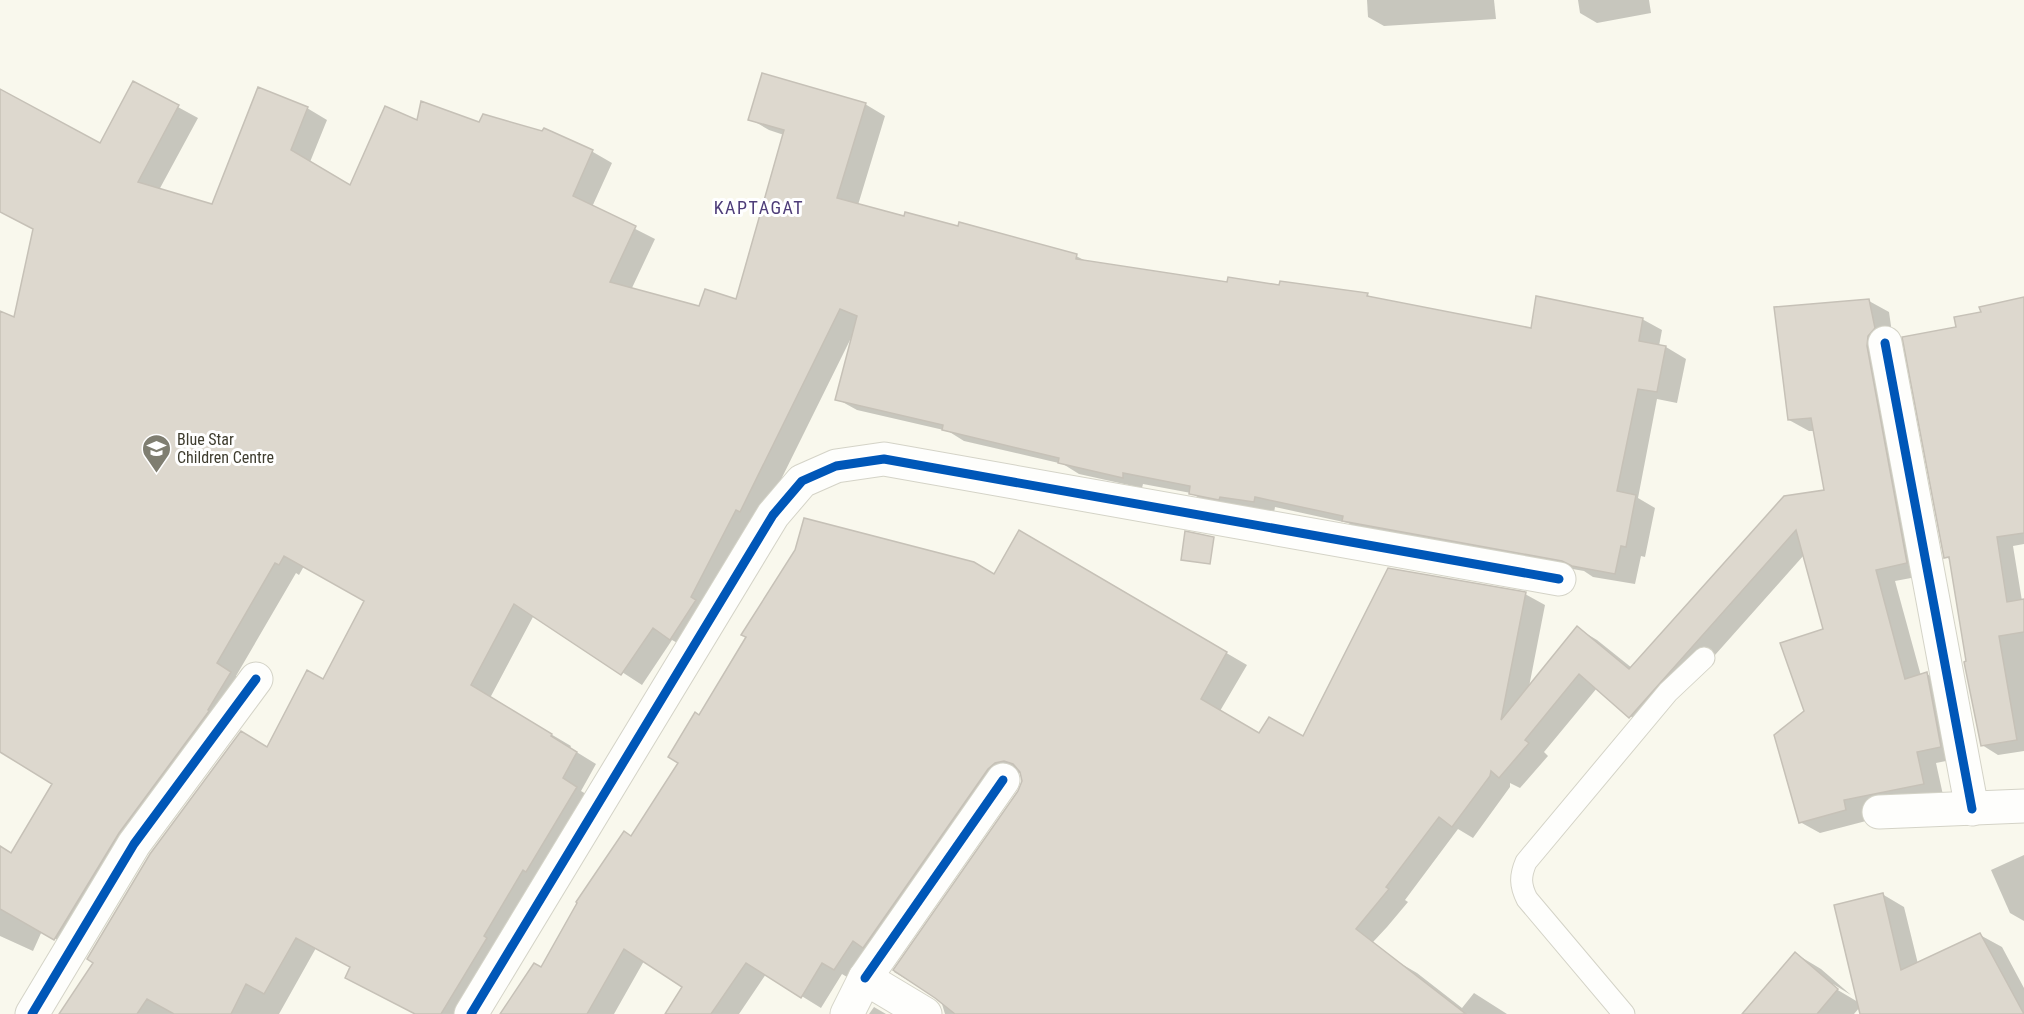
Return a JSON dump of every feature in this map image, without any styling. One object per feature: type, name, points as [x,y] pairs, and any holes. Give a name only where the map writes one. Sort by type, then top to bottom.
[{"type":"street","points":[[1885,343],[1972,809]]},
{"type":"street","points":[[471,1014],[773,515],[802,481],[836,466],[884,459],[1559,579]]},
{"type":"street","points":[[32,1014],[134,844],[256,679]]},
{"type":"street","points":[[847,1014],[865,978],[1003,780]]},
{"type":"street","points":[[1879,812],[2024,806]]},
{"type":"street","points":[[865,978],[925,1014]]},
{"type":"lane","points":[[1624,1014],[1527,899],[1522,889],[1522,873],[1526,862],[1668,692],[1704,658]]},
{"type":"building","points":[[762,73],[866,103],[837,198],[904,216],[905,212],[958,226],[959,222],[1077,254],[1076,259],[1227,282],[1228,277],[1279,285],[1280,281],[1368,293],[1367,296],[1531,328],[1536,296],[1643,318],[1639,341],[1666,346],[1657,392],[1638,389],[1617,491],[1636,495],[1626,547],[1621,546],[1615,574],[1572,566],[1562,561],[1342,521],[1343,516],[1255,497],[1254,502],[1220,497],[1219,500],[1189,494],[1190,486],[1123,473],[1123,478],[1058,463],[1059,458],[942,430],[943,425],[835,400],[857,316],[840,309],[740,512],[736,510],[691,597],[696,600],[670,640],[653,628],[621,675],[514,604],[471,685],[552,734],[551,736],[577,752],[563,778],[577,787],[526,872],[523,870],[484,936],[487,938],[441,1014],[415,1014],[345,978],[350,967],[296,938],[264,994],[246,984],[231,1014],[174,1014],[147,999],[137,1014],[59,1014],[93,963],[87,959],[150,854],[241,731],[267,747],[307,670],[323,679],[364,601],[284,556],[279,565],[275,563],[217,663],[231,672],[209,711],[119,833],[54,940],[0,909],[0,846],[11,853],[52,784],[0,752],[0,311],[14,317],[33,229],[0,212],[0,89],[100,143],[133,81],[179,105],[138,182],[212,204],[258,87],[308,107],[291,150],[350,185],[385,106],[417,120],[421,101],[479,122],[483,114],[542,131],[544,128],[593,150],[573,196],[636,226],[610,282],[699,306],[705,289],[736,299],[784,130],[748,120]]},
{"type":"building","points":[[2024,297],[2024,533],[1997,537],[2007,602],[2024,599],[2024,632],[1999,636],[2017,740],[1981,746],[1964,662],[1966,661],[1949,557],[1944,558],[1902,337],[1956,327],[1954,317],[1981,312],[1979,307]]},
{"type":"building","points":[[1869,299],[1875,328],[1868,336],[1867,346],[1907,563],[1876,570],[1905,679],[1927,672],[1941,747],[1917,752],[1924,784],[1844,800],[1846,810],[1799,823],[1774,735],[1804,711],[1780,643],[1823,629],[1796,530],[1629,718],[1579,674],[1525,740],[1529,743],[1499,778],[1491,771],[1490,776],[1452,827],[1439,817],[1386,887],[1389,889],[1356,929],[1466,1014],[955,1014],[893,970],[1018,791],[1022,781],[1020,772],[1013,764],[1004,761],[995,763],[988,769],[863,948],[853,941],[834,970],[822,963],[801,998],[746,963],[711,1014],[665,1014],[682,987],[624,949],[587,1014],[500,1014],[534,963],[541,967],[576,902],[624,831],[631,836],[678,763],[668,757],[695,712],[699,715],[746,637],[741,635],[795,550],[804,518],[974,562],[994,574],[1019,530],[1227,652],[1201,699],[1259,733],[1269,717],[1303,736],[1388,568],[1526,592],[1501,720],[1577,626],[1629,669],[1784,496],[1824,490],[1811,418],[1788,420],[1774,307]]},
{"type":"building","points":[[1185,531],[1214,537],[1210,564],[1181,560]]},
{"type":"building","points":[[1883,893],[1901,970],[1980,933],[2024,1014],[1860,1014],[1834,905]]},
{"type":"building","points":[[1795,952],[1838,989],[1817,1014],[1742,1014]]},
{"type":"cycle path","points":[[1885,343],[1972,809]]},
{"type":"cycle path","points":[[471,1014],[773,515],[802,481],[836,466],[884,459],[1559,579]]},
{"type":"cycle path","points":[[32,1014],[134,844],[256,679]]},
{"type":"cycle path","points":[[865,978],[1003,780]]},
{"type":"place","name":"Blue Star Children Centre","points":[[156,474]]},
{"type":"district","name":"KAPTAGAT","points":[[759,208]]}]
